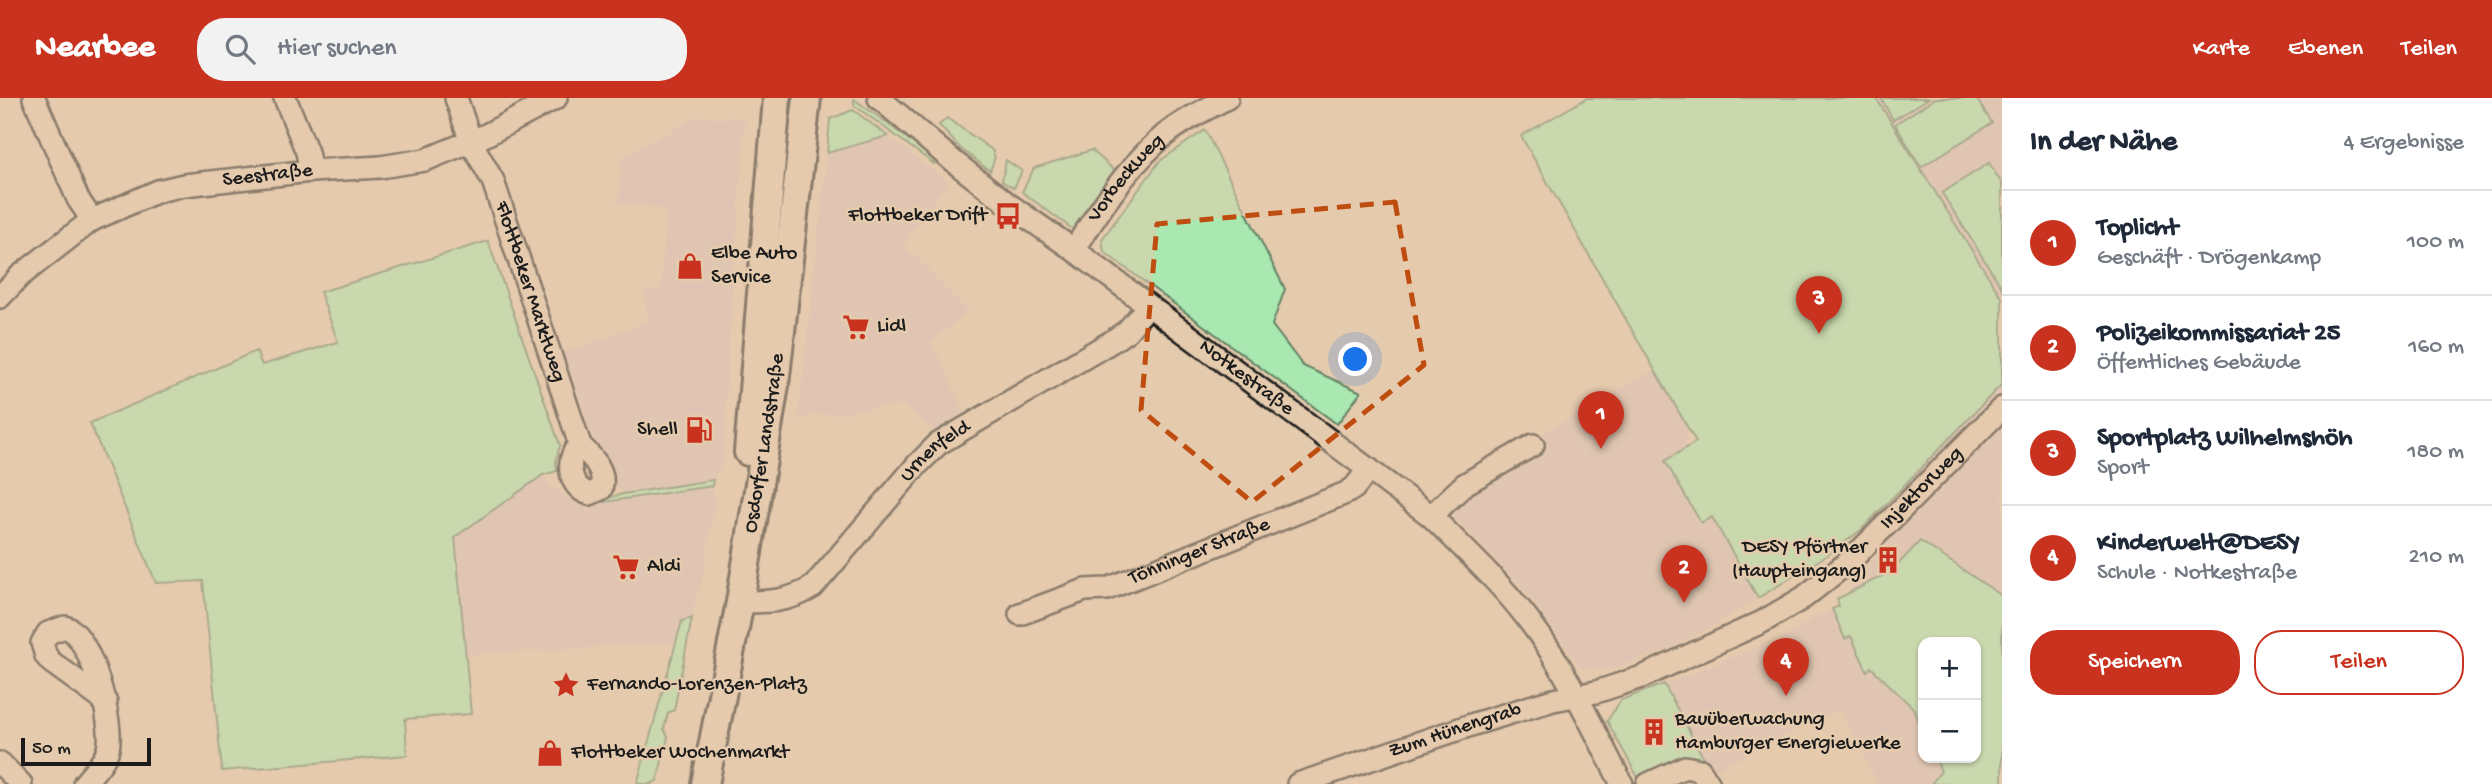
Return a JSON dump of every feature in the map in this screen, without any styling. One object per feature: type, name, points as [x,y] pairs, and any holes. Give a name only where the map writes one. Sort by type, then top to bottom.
[{"type":"main road","name":"Osdorfer Landstraße","points":[[687,784],[744,487],[777,98]]},
{"type":"main road","name":"Osdorfer Landstraße","points":[[705,784],[740,602],[775,385],[807,98]]},
{"type":"street","points":[[34,98],[78,199],[92,220]]},
{"type":"street","points":[[285,98],[307,152],[311,171]]},
{"type":"street","name":"Flottbeker Marktweg","points":[[456,98],[471,142],[493,181],[580,444]]},
{"type":"street","name":"Seestraße","points":[[0,297],[20,276],[92,220],[158,191],[184,185],[311,171],[380,167],[425,160],[471,142],[556,98]]},
{"type":"street","name":"Notkestraße","points":[[879,98],[953,162],[1431,516],[1522,612],[1552,653],[1622,784]]},
{"type":"street","name":"Vorbeckweg","points":[[1074,250],[1135,163],[1167,134],[1227,98]]},
{"type":"street","name":"Urnenfeld","points":[[740,602],[780,601],[798,596],[813,587],[916,464],[938,444],[1111,342],[1127,331],[1148,306]]},
{"type":"street","name":"Injektorweg","points":[[1575,696],[1642,677],[1762,622],[1821,585],[1872,541],[2002,408]]},
{"type":"street","points":[[1431,516],[1465,484],[1533,445]]},
{"type":"street","name":"Tönninger Straße","points":[[1020,614],[1085,590],[1107,589],[1346,493],[1354,488],[1369,469]]},
{"type":"street","name":"Zum Hünengrab","points":[[1298,784],[1474,724],[1575,696]]},
{"type":"street","points":[[84,784],[103,760],[109,746],[106,702]]},
{"type":"street","points":[[0,763],[21,784]]},
{"type":"street","points":[[1648,784],[1685,767],[1700,770],[1709,784]]},
{"type":"highlighted area","points":[[1395,202],[1424,365],[1252,502],[1141,410],[1157,224]]},
{"type":"shaded area","points":[[1876,98],[2002,98],[2002,298],[1929,183]]},
{"type":"shaded area","points":[[696,117],[745,119],[728,357],[724,462],[713,480],[623,494],[607,474],[563,353],[648,321],[644,290],[661,290],[666,210],[618,203],[622,158]]},
{"type":"shaded area","points":[[888,136],[949,182],[904,244],[968,311],[932,343],[967,416],[937,434],[902,405],[798,418],[827,153]]},
{"type":"shaded area","points":[[1656,369],[1687,425],[1686,449],[1666,461],[1700,523],[1712,516],[1758,598],[1707,630],[1667,650],[1613,669],[1581,668],[1523,588],[1436,499],[1458,481]]},
{"type":"shaded area","points":[[2002,384],[2002,784],[1878,784],[1840,709],[1711,772],[1664,684],[1768,642],[1772,649],[1785,643],[1783,637],[1801,629],[1800,626],[1808,620],[1839,606],[1837,599],[1847,593],[1882,549],[1861,530]]},
{"type":"shaded area","points":[[544,475],[552,487],[577,504],[588,505],[712,486],[715,501],[702,583],[698,589],[692,618],[682,621],[676,643],[466,655],[455,537]]},
{"type":"green space","points":[[1587,98],[1876,98],[2002,298],[2002,384],[1861,530],[1829,554],[1758,598],[1712,517],[1701,523],[1665,461],[1696,442],[1521,136]]},
{"type":"green space","points":[[1881,98],[1929,98],[1893,120]]},
{"type":"green space","points":[[1936,98],[1976,98],[1992,123],[1921,167],[1895,124]]},
{"type":"green space","points":[[854,99],[935,159],[934,164],[854,105]]},
{"type":"green space","points":[[853,110],[888,136],[827,153],[830,119]]},
{"type":"green space","points":[[947,118],[992,150],[995,157],[990,171],[960,148],[939,125]]},
{"type":"green space","points":[[1205,130],[1285,289],[1272,325],[1303,366],[1361,392],[1337,424],[1104,252],[1102,239],[1160,161]]},
{"type":"green space","points":[[1092,150],[1116,172],[1078,229],[1071,228],[1022,192],[1034,168]]},
{"type":"green space","points":[[1006,160],[1022,171],[1014,188],[1002,181]]},
{"type":"green space","points":[[1989,163],[2002,184],[2002,288],[1942,193]]},
{"type":"green space","points":[[488,241],[560,445],[556,460],[557,471],[543,475],[455,537],[471,714],[405,719],[407,755],[222,771],[203,581],[156,583],[90,423],[256,351],[262,365],[338,342],[320,292]]},
{"type":"green space","points":[[713,480],[712,486],[604,502],[599,500],[623,494]]},
{"type":"green space","points":[[1920,541],[2002,596],[2002,784],[1931,784],[1941,771],[1937,763],[1981,763],[1981,637],[1918,637],[1918,720],[1913,708],[1871,667],[1867,671],[1851,636],[1845,639],[1832,609],[1839,606],[1837,599],[1892,571]]},
{"type":"green space","points":[[692,618],[674,710],[668,713],[664,729],[668,737],[657,781],[637,784],[682,621]]},
{"type":"green space","points":[[1664,684],[1711,772],[1640,781],[1607,721],[1621,700]]},
{"type":"place","name":"Flottbeker Drift","points":[[1008,216]]},
{"type":"place","name":"Elbe Auto Service","points":[[690,266]]},
{"type":"place","name":"Lidl","points":[[856,327]]},
{"type":"place","name":"Sportplatz Wilhelmshöh","points":[[1819,334]]},
{"type":"place","name":"Shell","points":[[699,430]]},
{"type":"place","name":"Toplicht","points":[[1601,449]]},
{"type":"place","name":"DESY Pförtner (Haupteingang)","points":[[1888,560]]},
{"type":"place","name":"Aldi","points":[[626,567]]},
{"type":"place","name":"Polizeikommissariat 25","points":[[1684,603]]},
{"type":"place","name":"Fernando-Lorenzen-Platz","points":[[566,685]]},
{"type":"place","name":"Kinderwelt@DESY","points":[[1786,696]]},
{"type":"place","name":"Bauüberwachung Hamburger Energiewerke","points":[[1654,732]]},
{"type":"place","name":"Flottbeker Wochenmarkt","points":[[550,753]]}]
